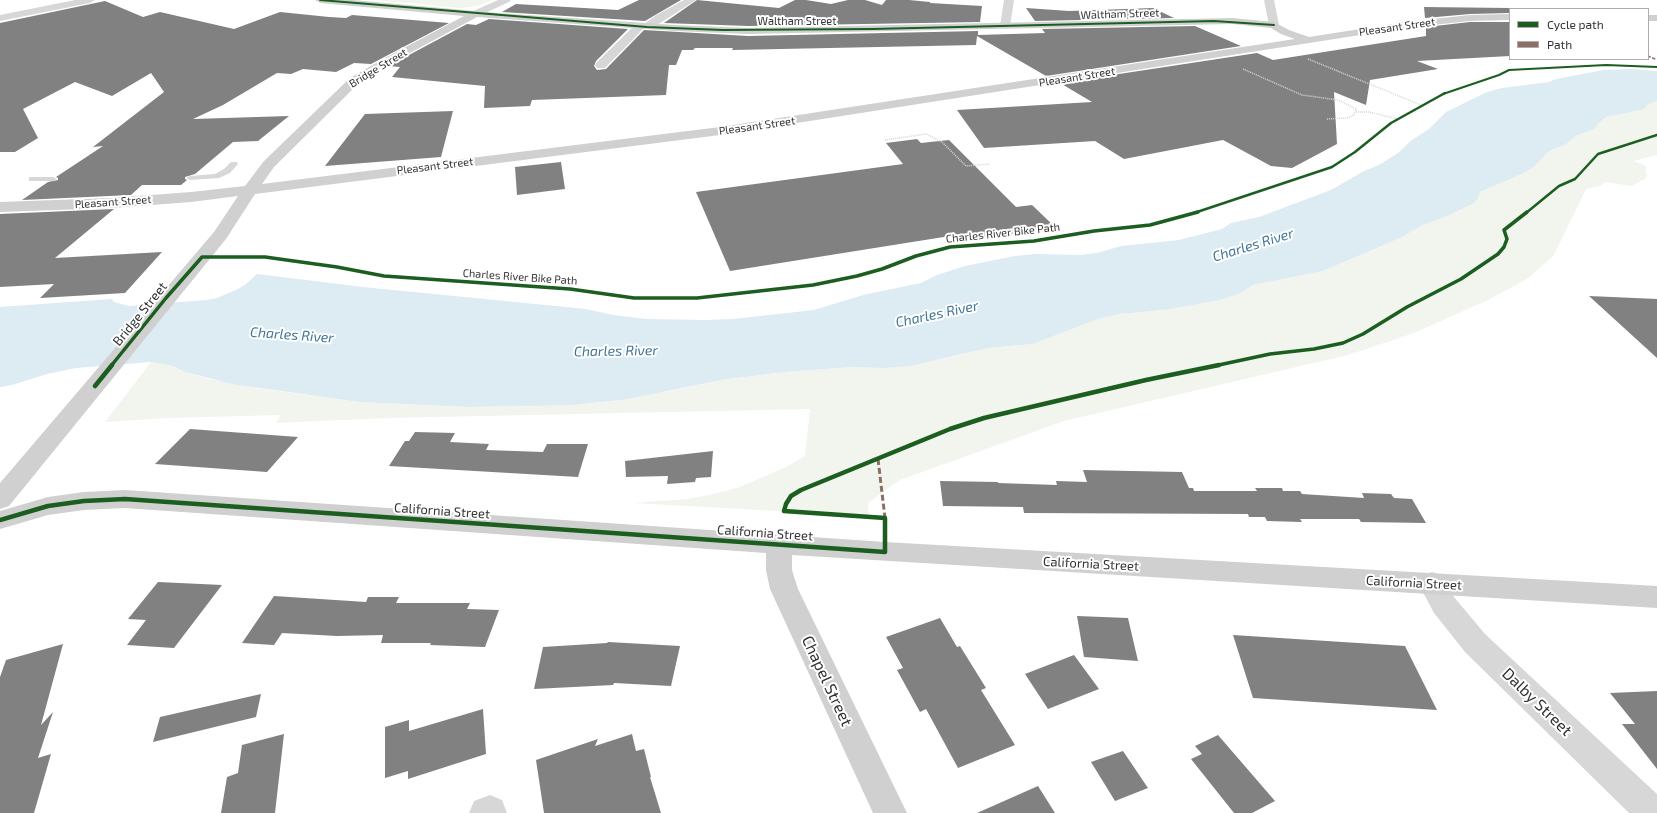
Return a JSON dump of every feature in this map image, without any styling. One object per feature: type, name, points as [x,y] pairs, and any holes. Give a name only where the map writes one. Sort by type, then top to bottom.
[{"type":"street","points":[[0,18],[90,0]]},
{"type":"street","name":"Waltham Street","points":[[320,0],[475,14],[644,26],[776,31],[1214,21],[1274,25]]},
{"type":"street","name":"Bridge Street","points":[[0,500],[166,298],[220,235],[257,179],[269,164],[349,85],[377,66],[475,14],[506,0]]},
{"type":"street","points":[[601,65],[644,26],[691,0]]},
{"type":"street","points":[[1005,26],[1009,0]]},
{"type":"street","points":[[1269,0],[1274,25],[1285,32],[1309,40]]},
{"type":"street","name":"Pleasant Street","points":[[0,207],[127,202],[191,197],[761,126],[1433,21],[1509,17]]},
{"type":"street","name":"California Street","points":[[0,520],[48,506],[84,501],[125,500],[893,553],[1657,597]]},
{"type":"street","name":"Chapel Street","points":[[780,544],[778,556],[779,570],[784,589],[890,813]]},
{"type":"street","name":"Dalby Street","points":[[1432,584],[1444,605],[1475,643],[1653,813]]},
{"type":"lane","points":[[190,178],[216,176],[227,171],[234,164]]},
{"type":"lane","points":[[32,180],[53,179]]},
{"type":"path","points":[[1304,58],[1419,105],[1426,102]]},
{"type":"path","points":[[1237,66],[1302,95],[1330,98],[1346,103],[1356,109],[1356,112]]},
{"type":"path","points":[[1356,112],[1369,112],[1398,119]]},
{"type":"path","points":[[1326,119],[1347,118],[1354,116],[1356,112]]},
{"type":"path","points":[[1391,123],[1405,114]]},
{"type":"path","points":[[884,140],[926,134],[941,141],[966,166],[990,164]]},
{"type":"shaded area","points":[[373,0],[492,0],[478,6],[460,8]]},
{"type":"shaded area","points":[[1657,101],[1657,155],[1633,161],[1644,165],[1647,168],[1645,170],[1647,175],[1645,179],[1631,186],[1605,182],[1600,186],[1586,189],[1554,255],[1527,279],[1488,300],[1414,333],[1348,355],[1064,421],[900,480],[869,502],[869,516],[633,503],[687,499],[714,494],[740,487],[786,467],[805,456],[810,409],[389,418],[276,423],[281,415],[167,418],[105,422],[151,362],[173,366],[185,372],[209,379],[264,389],[359,402],[468,407],[515,406],[664,392],[721,380],[785,372],[852,367],[882,368],[942,359],[988,348],[1033,344],[1098,319],[1119,314],[1220,300],[1239,294],[1253,285],[1323,271],[1400,238],[1423,225],[1460,209],[1480,192],[1524,173],[1536,165],[1553,149],[1565,145],[1576,136],[1594,129],[1606,117]]},
{"type":"water","name":"Charles River","points":[[1631,69],[1657,71],[1657,101],[1648,104],[1644,109],[1606,117],[1594,129],[1576,136],[1565,145],[1553,149],[1536,165],[1524,173],[1480,192],[1474,203],[1423,225],[1400,238],[1323,271],[1253,285],[1239,294],[1220,300],[1170,309],[1119,314],[1098,319],[1033,344],[988,348],[910,366],[882,368],[852,367],[785,372],[721,380],[628,399],[571,405],[468,407],[359,402],[232,384],[185,372],[173,366],[151,362],[76,368],[47,374],[12,385],[0,387],[0,307],[112,299],[114,302],[129,306],[207,300],[217,298],[238,289],[257,274],[363,287],[586,309],[613,315],[646,319],[733,319],[814,310],[863,295],[921,283],[937,275],[965,266],[1015,256],[1035,254],[1079,255],[1097,253],[1121,246],[1179,240],[1222,229],[1231,223],[1259,217],[1331,190],[1364,171],[1379,165],[1398,153],[1412,140],[1429,129],[1446,112],[1487,92],[1502,88],[1549,82],[1556,79],[1603,70]]},
{"type":"building","points":[[639,0],[681,0],[645,21],[502,12],[516,4],[618,10]]},
{"type":"building","points":[[697,0],[779,8],[795,0],[806,0],[831,4],[848,0],[865,0],[882,5],[886,0],[909,0],[930,3],[982,6],[980,22],[748,26],[664,23]]},
{"type":"building","points":[[105,1],[143,17],[160,12],[234,29],[280,12],[329,17],[346,18],[352,15],[449,23],[371,64],[354,63],[336,72],[303,69],[291,74],[277,73],[223,105],[193,119],[289,116],[258,141],[233,142],[195,174],[185,177],[187,180],[181,185],[142,185],[131,195],[22,200],[48,182],[58,180],[56,177],[103,146],[93,147],[164,92],[151,73],[112,96],[75,82],[23,109],[38,138],[15,152],[0,152],[0,23]]},
{"type":"building","points":[[1424,7],[1510,8],[1509,13],[1470,14],[1425,18]]},
{"type":"building","points":[[1026,8],[1069,11],[1153,8],[1174,18],[1035,21]]},
{"type":"building","points":[[489,19],[628,29],[596,61],[594,66],[597,70],[606,69],[644,30],[748,36],[978,31],[978,35],[1045,33],[1042,29],[1195,26],[1241,46],[1046,76],[977,36],[976,45],[732,50],[733,48],[695,48],[693,50],[682,50],[676,65],[669,65],[666,95],[532,100],[530,106],[484,108],[485,86],[392,77],[400,67],[389,66],[394,63],[467,24],[476,25]]},
{"type":"building","points":[[1470,22],[1509,22],[1509,56],[1417,61],[1438,69],[1370,80],[1366,105],[1334,92],[1337,144],[1292,168],[1271,166],[1223,140],[1124,159],[1095,141],[984,148],[957,110],[1092,102],[1060,83],[1257,53],[1273,60],[1426,36],[1426,27]]},
{"type":"building","points":[[453,111],[441,157],[325,166],[365,114]]},
{"type":"building","points":[[917,139],[921,143],[949,140],[1016,207],[1032,205],[1055,227],[955,242],[950,236],[730,271],[696,192],[903,164],[886,143]]},
{"type":"building","points":[[561,162],[565,189],[517,195],[515,167]]},
{"type":"building","points":[[114,209],[55,258],[162,252],[125,293],[40,298],[54,284],[0,287],[0,214]]},
{"type":"building","points":[[1589,296],[1657,299],[1657,358]]},
{"type":"building","points":[[190,429],[298,437],[267,472],[155,464]]},
{"type":"building","points":[[415,432],[455,433],[450,442],[489,444],[486,450],[543,452],[547,444],[588,444],[578,477],[389,466],[405,441],[409,441]]},
{"type":"building","points":[[713,451],[711,477],[696,478],[695,482],[667,484],[668,476],[626,477],[625,461]]},
{"type":"building","points":[[1083,470],[1182,472],[1189,488],[1193,488],[1194,491],[1257,491],[1255,488],[1282,488],[1283,491],[1300,491],[1302,494],[1364,498],[1362,493],[1391,494],[1394,498],[1412,499],[1426,523],[1361,522],[1359,519],[1300,519],[1302,522],[1267,521],[1265,517],[1249,517],[1248,514],[1024,513],[1023,507],[943,506],[940,481],[1057,485],[1056,481],[1087,482]]},
{"type":"building","points":[[158,582],[222,585],[174,648],[127,645],[146,620],[128,619]]},
{"type":"building","points":[[274,596],[366,602],[368,597],[399,597],[396,603],[470,603],[467,609],[499,610],[485,647],[430,645],[431,643],[381,643],[383,635],[337,636],[282,633],[274,645],[242,643]]},
{"type":"building","points":[[1077,616],[1128,618],[1138,661],[1084,657]]},
{"type":"building","points":[[940,618],[957,647],[960,646],[986,688],[981,690],[1015,745],[958,768],[926,709],[920,712],[897,670],[903,668],[886,637]]},
{"type":"building","points":[[1233,635],[1405,646],[1437,710],[1253,698]]},
{"type":"building","points":[[608,642],[680,646],[671,686],[614,683],[613,685],[534,689],[543,647]]},
{"type":"building","points":[[63,644],[41,725],[53,712],[38,758],[51,754],[34,813],[0,813],[0,677],[6,660]]},
{"type":"building","points":[[1074,655],[1099,689],[1048,709],[1025,674]]},
{"type":"building","points":[[1657,691],[1657,769],[1622,724],[1635,724],[1610,693]]},
{"type":"building","points":[[261,694],[256,717],[153,742],[160,717]]},
{"type":"building","points":[[483,709],[486,754],[408,779],[408,771],[385,778],[385,727],[409,720],[409,731]]},
{"type":"building","points":[[284,734],[275,813],[221,813],[227,777],[238,773],[242,745]]},
{"type":"building","points":[[632,734],[636,751],[644,749],[650,777],[661,813],[544,813],[536,760],[598,739],[595,746]]},
{"type":"building","points":[[1218,735],[1275,801],[1252,813],[1234,813],[1191,759],[1202,754],[1195,746]]},
{"type":"building","points":[[1123,751],[1148,788],[1115,801],[1091,762]]},
{"type":"building","points":[[1038,786],[1055,813],[977,813]]},
{"type":"marked path","points":[[1649,56],[1655,59]]},
{"type":"marked path","points":[[878,459],[885,518]]},
{"type":"cycle path","points":[[320,0],[647,27],[723,30],[872,29],[1214,21],[1274,25]]},
{"type":"cycle path","name":"Charles River Bike Path","points":[[95,386],[166,298],[202,257],[265,257],[337,267],[384,276],[570,289],[634,298],[697,298],[760,292],[780,288],[813,285],[857,276],[882,269],[916,256],[950,247],[1034,241],[1094,231],[1150,225],[1215,207],[1332,167],[1355,152],[1391,123],[1426,102],[1450,90],[1499,75],[1509,70],[1606,65],[1657,67]]},
{"type":"cycle path","points":[[0,520],[48,506],[84,501],[125,499],[885,552],[885,518],[784,511],[786,504],[791,496],[801,490],[950,429],[984,418],[1146,380],[1270,354],[1314,349],[1343,343],[1363,334],[1407,307],[1461,279],[1498,254],[1504,247],[1507,239],[1504,230],[1559,186],[1575,179],[1598,154],[1657,135]]}]
